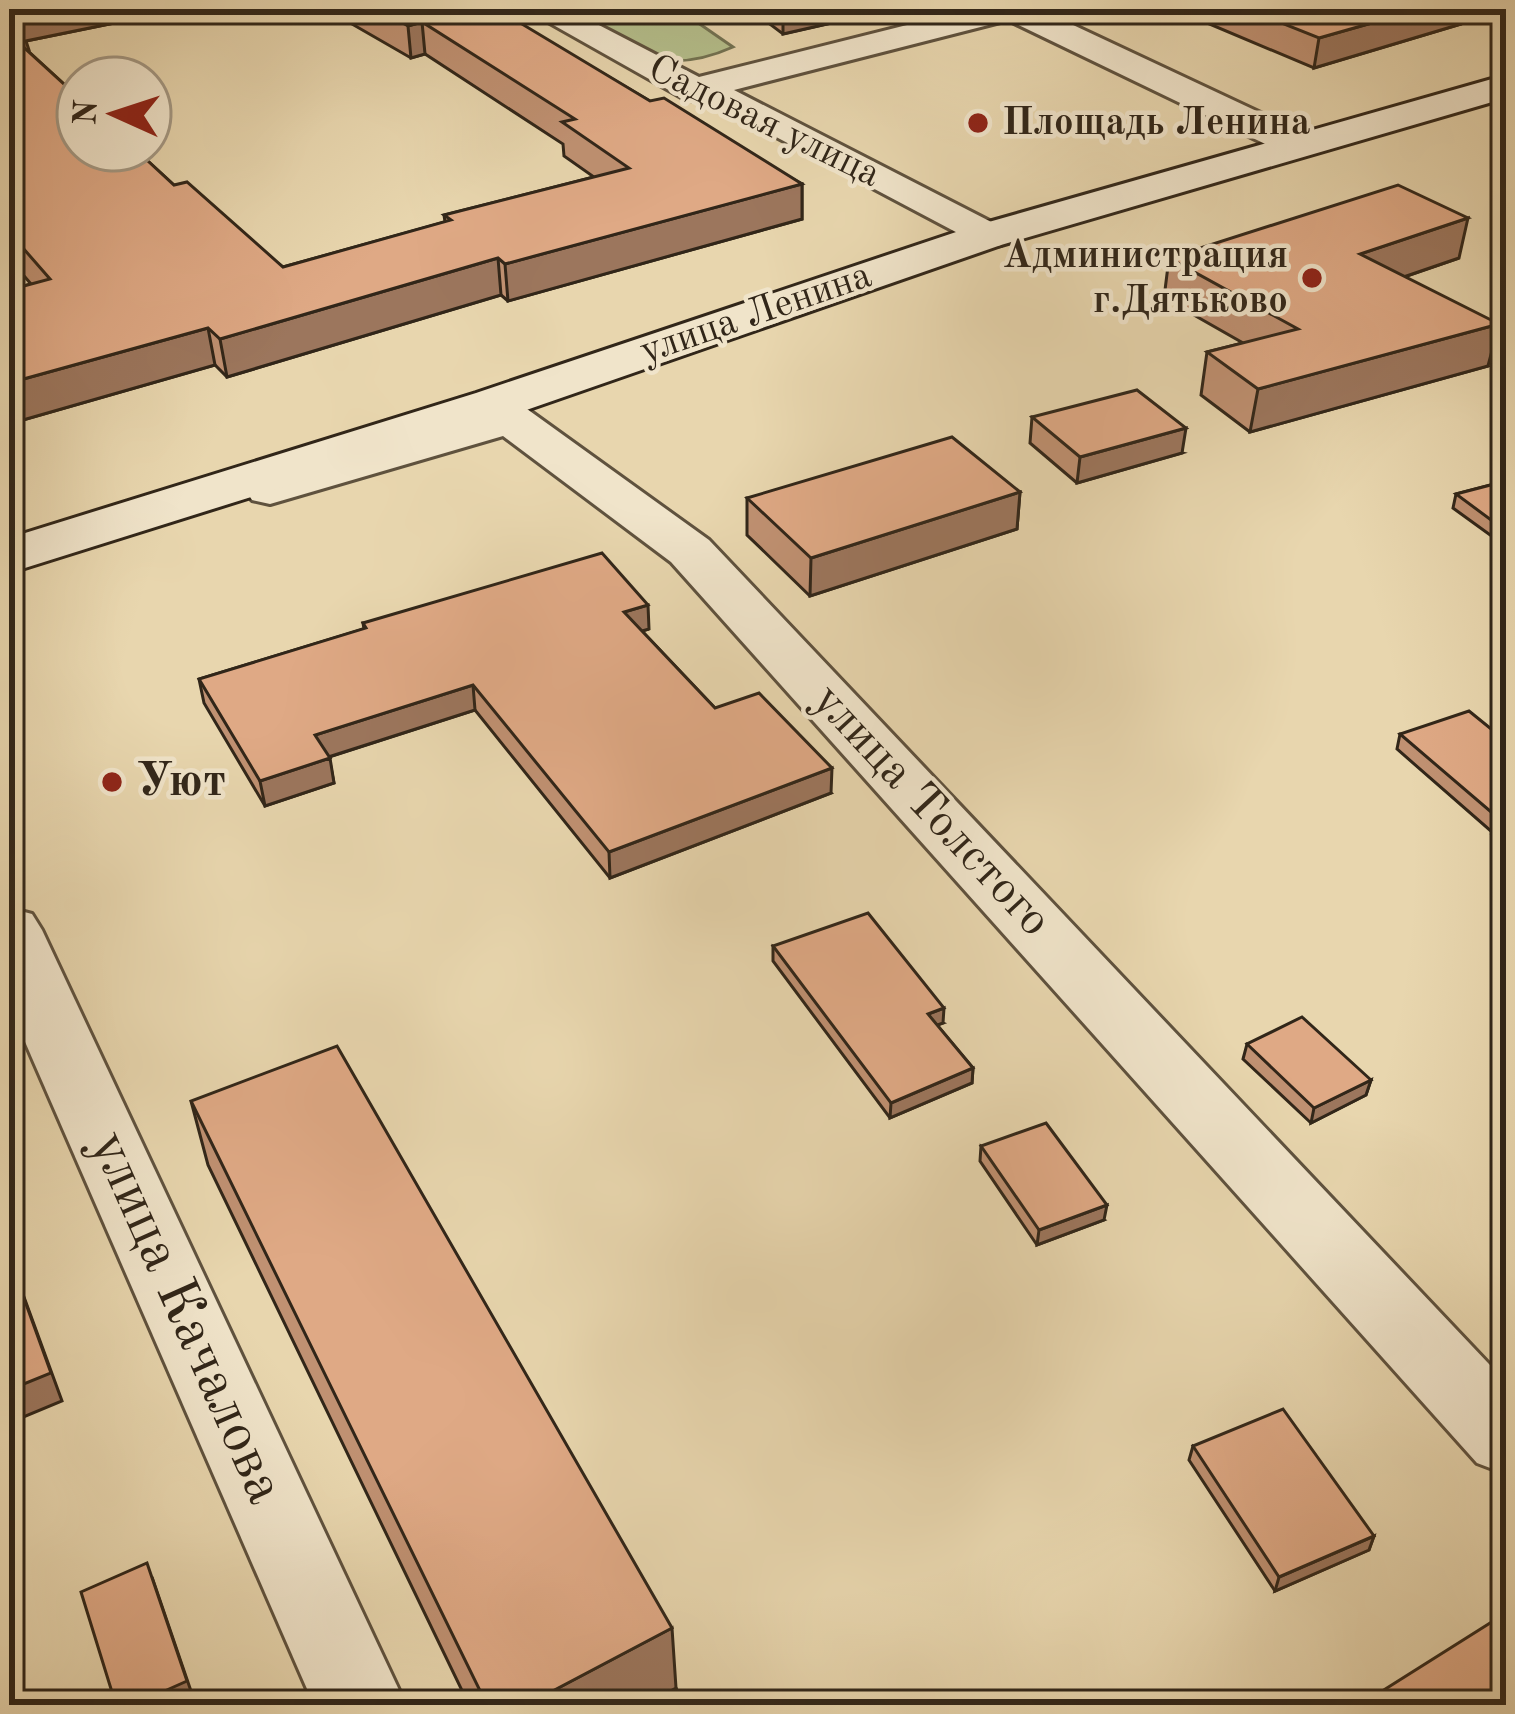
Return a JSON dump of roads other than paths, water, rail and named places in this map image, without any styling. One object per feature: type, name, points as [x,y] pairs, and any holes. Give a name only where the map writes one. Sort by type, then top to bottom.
[{"type":"main road","name":"улица Ленина","points":[[9,556],[986,236],[1506,86]]},
{"type":"street","name":"Садовая улица","points":[[542,9],[694,89],[745,105],[986,236]]},
{"type":"street","points":[[694,89],[1012,9],[1296,144]]},
{"type":"street","name":"улица Толстого","points":[[253,479],[262,491],[510,419],[690,551],[1506,1438]]},
{"type":"street","name":"улица Качалова","points":[[9,930],[360,1705]]},
{"type":"place","name":"Площадь Ленина","points":[[978,123]]},
{"type":"place","name":"Администрация г.Дятьково","points":[[1312,278]]},
{"type":"place","name":"Уют","points":[[112,782]]}]
